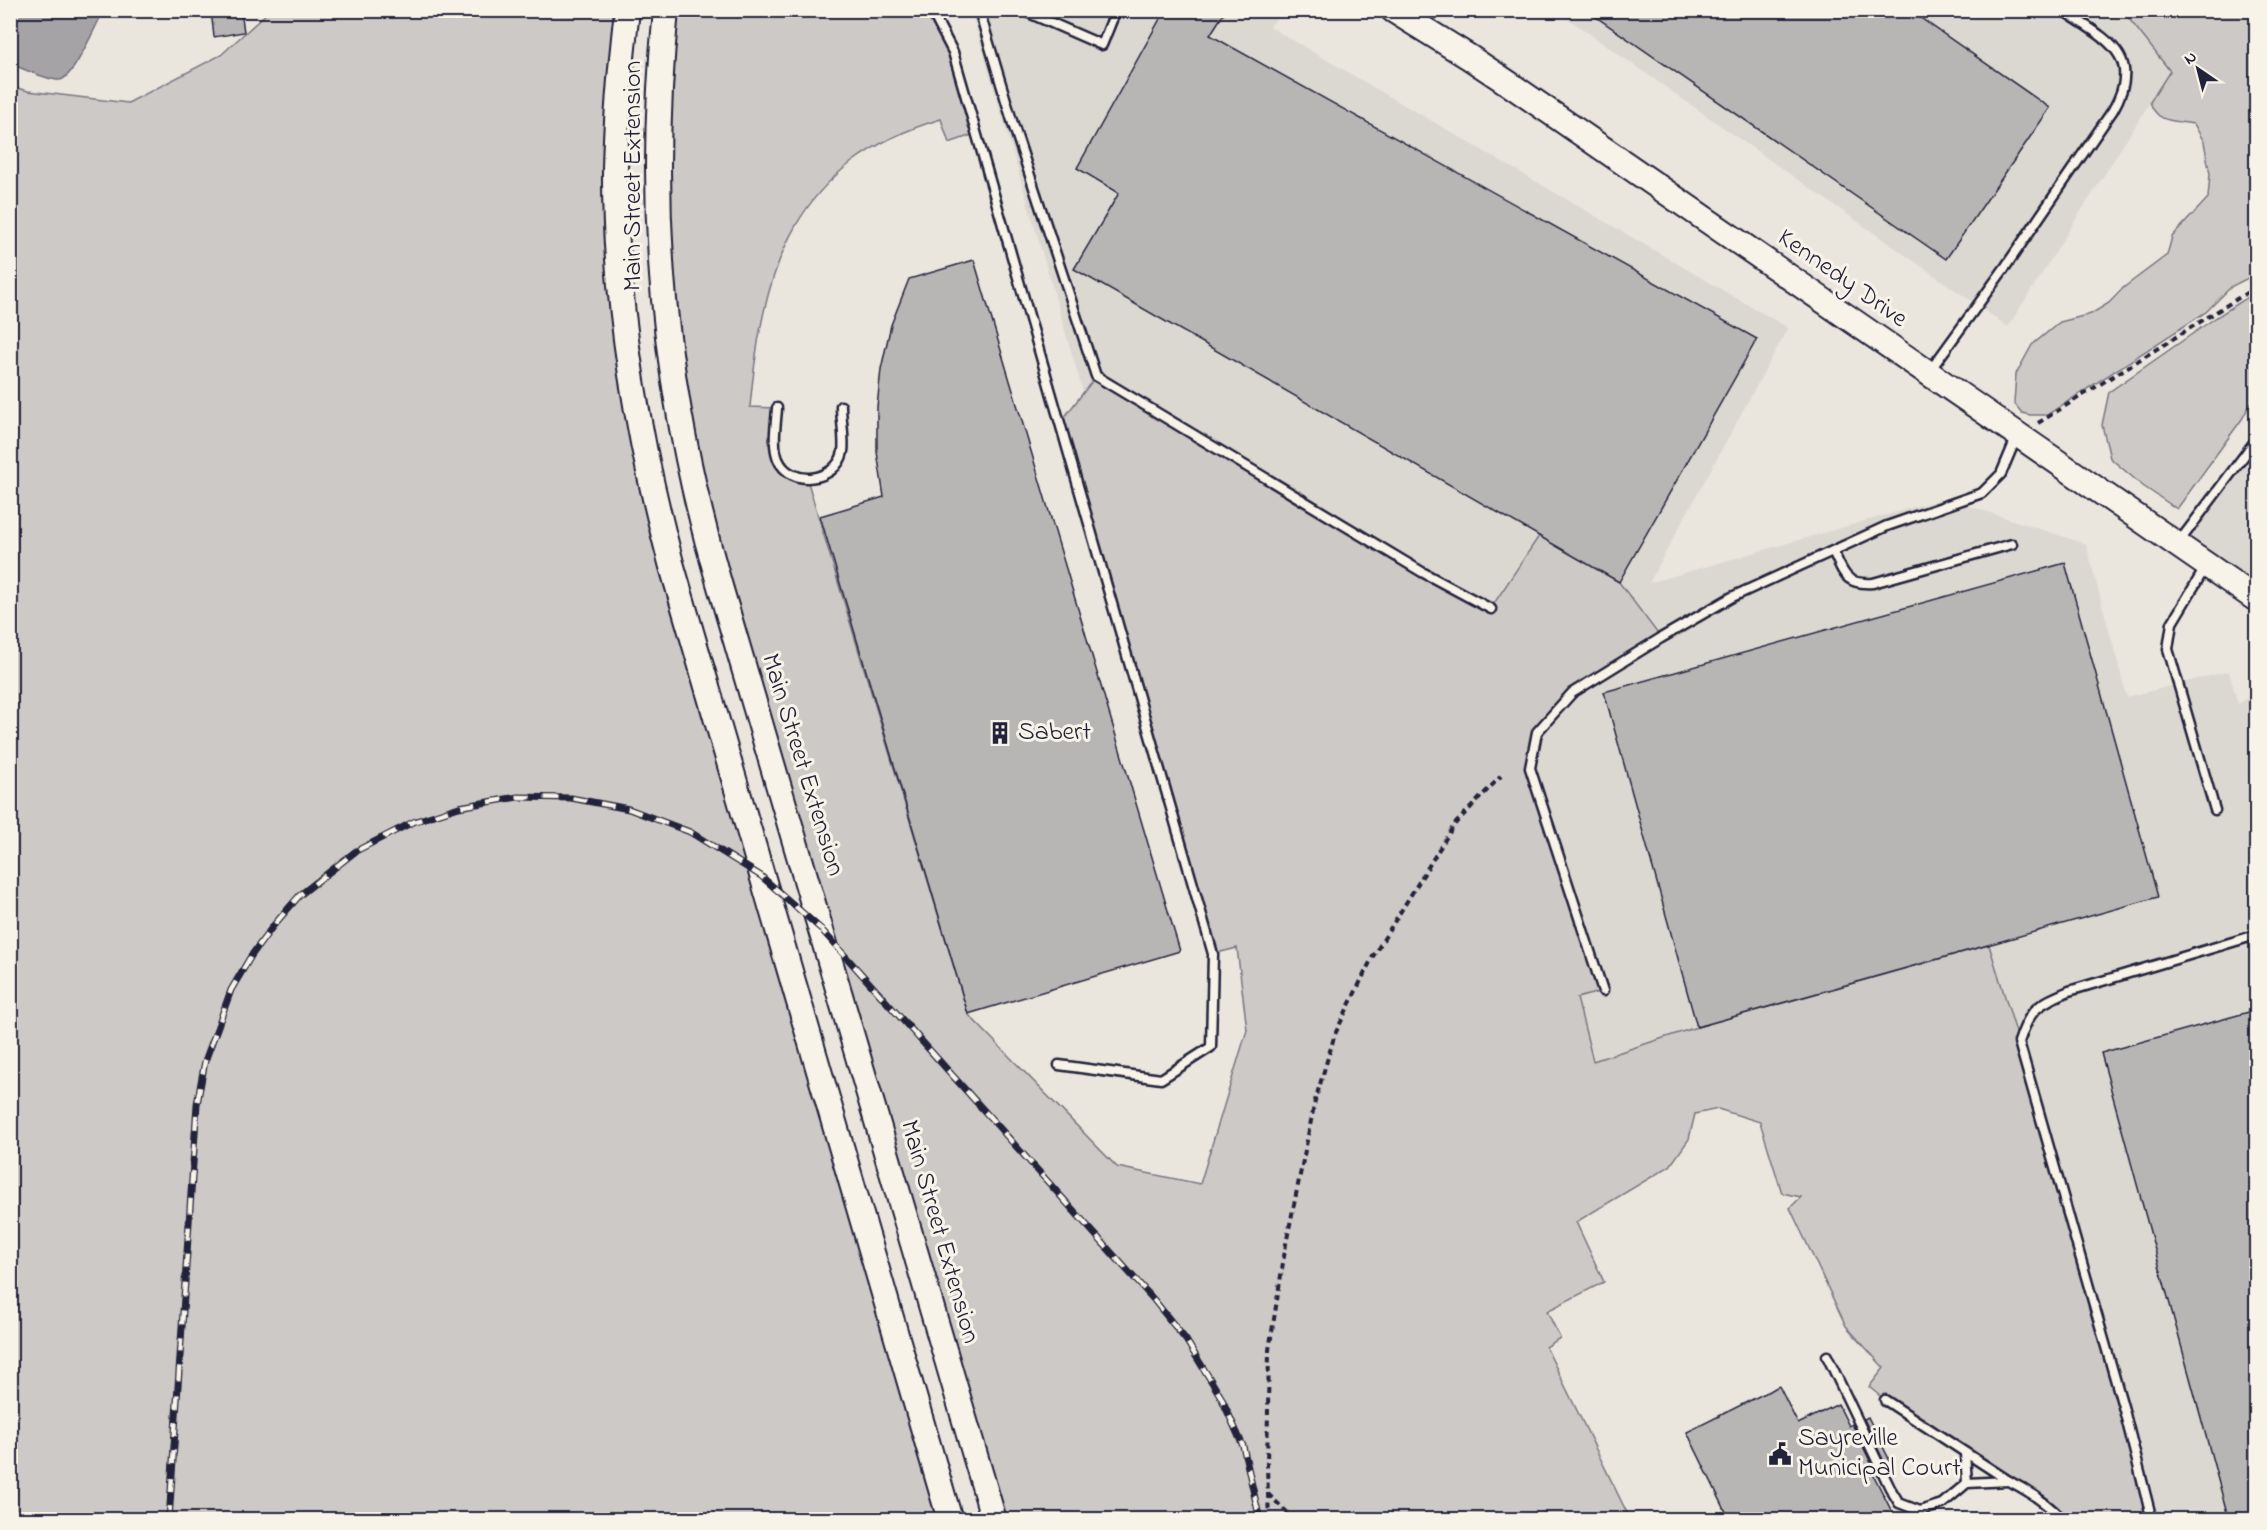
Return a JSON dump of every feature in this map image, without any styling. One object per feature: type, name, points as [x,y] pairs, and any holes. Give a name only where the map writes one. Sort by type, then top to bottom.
[{"type":"main road","name":"Main Street Extension","points":[[627,10],[617,132],[616,205],[627,347],[644,454],[677,586],[950,1520]]},
{"type":"main road","name":"Main Street Extension","points":[[666,10],[658,122],[659,254],[662,301],[670,360],[691,479],[718,583],[994,1520]]},
{"type":"main road","name":"Kennedy Drive","points":[[1393,10],[1469,57],[2256,599]]},
{"type":"lane","points":[[931,10],[953,52],[1213,954],[1211,1047],[1161,1079],[1059,1065]]},
{"type":"lane","points":[[979,10],[1013,124],[1096,376],[1412,566],[1491,609]]},
{"type":"lane","points":[[1022,10],[1102,45],[1116,10]]},
{"type":"lane","points":[[1928,373],[2006,266],[2113,110],[2124,87],[2124,64],[2118,53],[2101,36],[2067,13]]},
{"type":"lane","points":[[777,408],[775,439],[778,459],[789,473],[807,479],[824,475],[838,462],[843,452],[841,406]]},
{"type":"lane","points":[[1603,991],[1530,768],[1538,732],[1572,693],[1732,597],[1887,526],[1982,493],[2001,474],[2018,435]]},
{"type":"lane","points":[[2177,544],[2256,440]]},
{"type":"lane","points":[[1833,551],[1844,574],[1851,582],[1860,584],[1873,583],[2012,544]]},
{"type":"lane","points":[[2207,565],[2172,623],[2168,649],[2215,810]]},
{"type":"lane","points":[[2152,1520],[2124,1410],[2019,1042],[2025,1023],[2040,1004],[2069,991],[2256,935]]},
{"type":"lane","points":[[1827,1356],[1899,1503],[1920,1511],[1942,1504],[1967,1484],[2008,1481]]},
{"type":"lane","points":[[1884,1400],[2027,1491],[2051,1508],[2063,1520]]},
{"type":"lane","points":[[1965,1453],[1967,1484]]},
{"type":"path","points":[[2039,422],[2256,287]]},
{"type":"path","points":[[1269,1520],[1269,1350],[1286,1244],[1315,1101],[1335,1034],[1372,958],[1454,825],[1501,776]]},
{"type":"path","points":[[1268,1494],[1288,1514],[1303,1520]]},
{"type":"shaded area","points":[[10,11],[102,11],[77,63],[65,77],[55,80],[11,64]]},
{"type":"shaded area","points":[[269,11],[627,11],[617,132],[638,420],[950,1519],[11,1519],[10,86],[28,91],[128,103],[221,55]]},
{"type":"shaded area","points":[[666,11],[931,11],[947,39],[975,134],[949,143],[941,119],[891,138],[851,163],[819,192],[795,227],[777,266],[765,309],[756,356],[750,407],[777,408],[775,439],[782,467],[807,479],[968,1014],[1117,1167],[1200,1184],[1247,1030],[1237,948],[1213,954],[1060,423],[1096,376],[1491,608],[1539,536],[1619,582],[1661,638],[1572,693],[1537,732],[1530,768],[1603,991],[1577,998],[1593,1061],[1697,1027],[1989,945],[2019,1042],[2152,1519],[2063,1519],[1869,1387],[1884,1368],[1846,1326],[1790,1208],[1801,1197],[1782,1193],[1760,1122],[1718,1109],[1695,1114],[1689,1139],[1670,1166],[1576,1222],[1604,1282],[1547,1311],[1560,1338],[1546,1347],[1630,1519],[994,1519],[672,371]]},
{"type":"shaded area","points":[[971,11],[1282,11],[1270,27],[1788,328],[1649,583],[1945,498],[2086,544],[2127,697],[2229,671],[2238,704],[2256,691],[2256,1519],[2136,1519],[2019,1042],[1593,1061],[1577,998],[1084,395]]},
{"type":"shaded area","points":[[1557,11],[2123,11],[2170,71],[2008,327]]},
{"type":"shaded area","points":[[2123,11],[2256,11],[2256,274],[2232,286],[2206,312],[2047,415],[2030,415],[2022,413],[2014,403],[2016,374],[2032,345],[2060,322],[2091,314],[2109,303],[2123,288],[2167,255],[2172,237],[2208,198],[2210,174],[2204,142],[2194,124],[2167,120],[2153,109],[2150,102],[2170,71]]},
{"type":"shaded area","points":[[2256,292],[2256,394],[2242,419],[2177,509],[2143,486],[2110,458],[2102,425],[2109,392]]},
{"type":"shaded area","points":[[2256,440],[2256,599],[2177,544]]},
{"type":"building","points":[[211,10],[241,10],[244,32],[214,37]]},
{"type":"building","points":[[1165,10],[1226,10],[1210,35],[1757,339],[1619,582],[1074,269],[1119,193],[1077,168]]},
{"type":"building","points":[[1586,10],[1909,10],[2050,108],[1946,259]]},
{"type":"building","name":"Sabert","points":[[974,260],[1180,951],[968,1014],[820,516],[884,497],[877,452],[877,407],[881,369],[891,325],[909,279]]},
{"type":"building","points":[[2065,563],[2158,897],[1697,1027],[1604,692]]},
{"type":"building","points":[[2256,1010],[2256,1520],[2229,1520],[2101,1053]]},
{"type":"building","name":"Sayreville Municipal Court","points":[[1779,1386],[1798,1424],[1838,1404],[1849,1426],[1852,1424],[1874,1469],[1871,1470],[1896,1520],[1730,1520],[1687,1432]]},
{"type":"building","points":[[1868,1417],[1890,1461],[1885,1464],[1864,1419]]},
{"type":"railway","points":[[169,1520],[197,1104],[205,1061],[231,990],[251,956],[300,895],[356,851],[413,822],[459,807],[518,797],[571,798],[629,809],[690,832],[761,876],[821,929],[1154,1300],[1186,1340],[1221,1397],[1243,1446],[1260,1520]]},
{"type":"place","name":"Sabert","points":[[1000,733]]},
{"type":"place","name":"Sayreville Municipal Court","points":[[1780,1454]]}]
